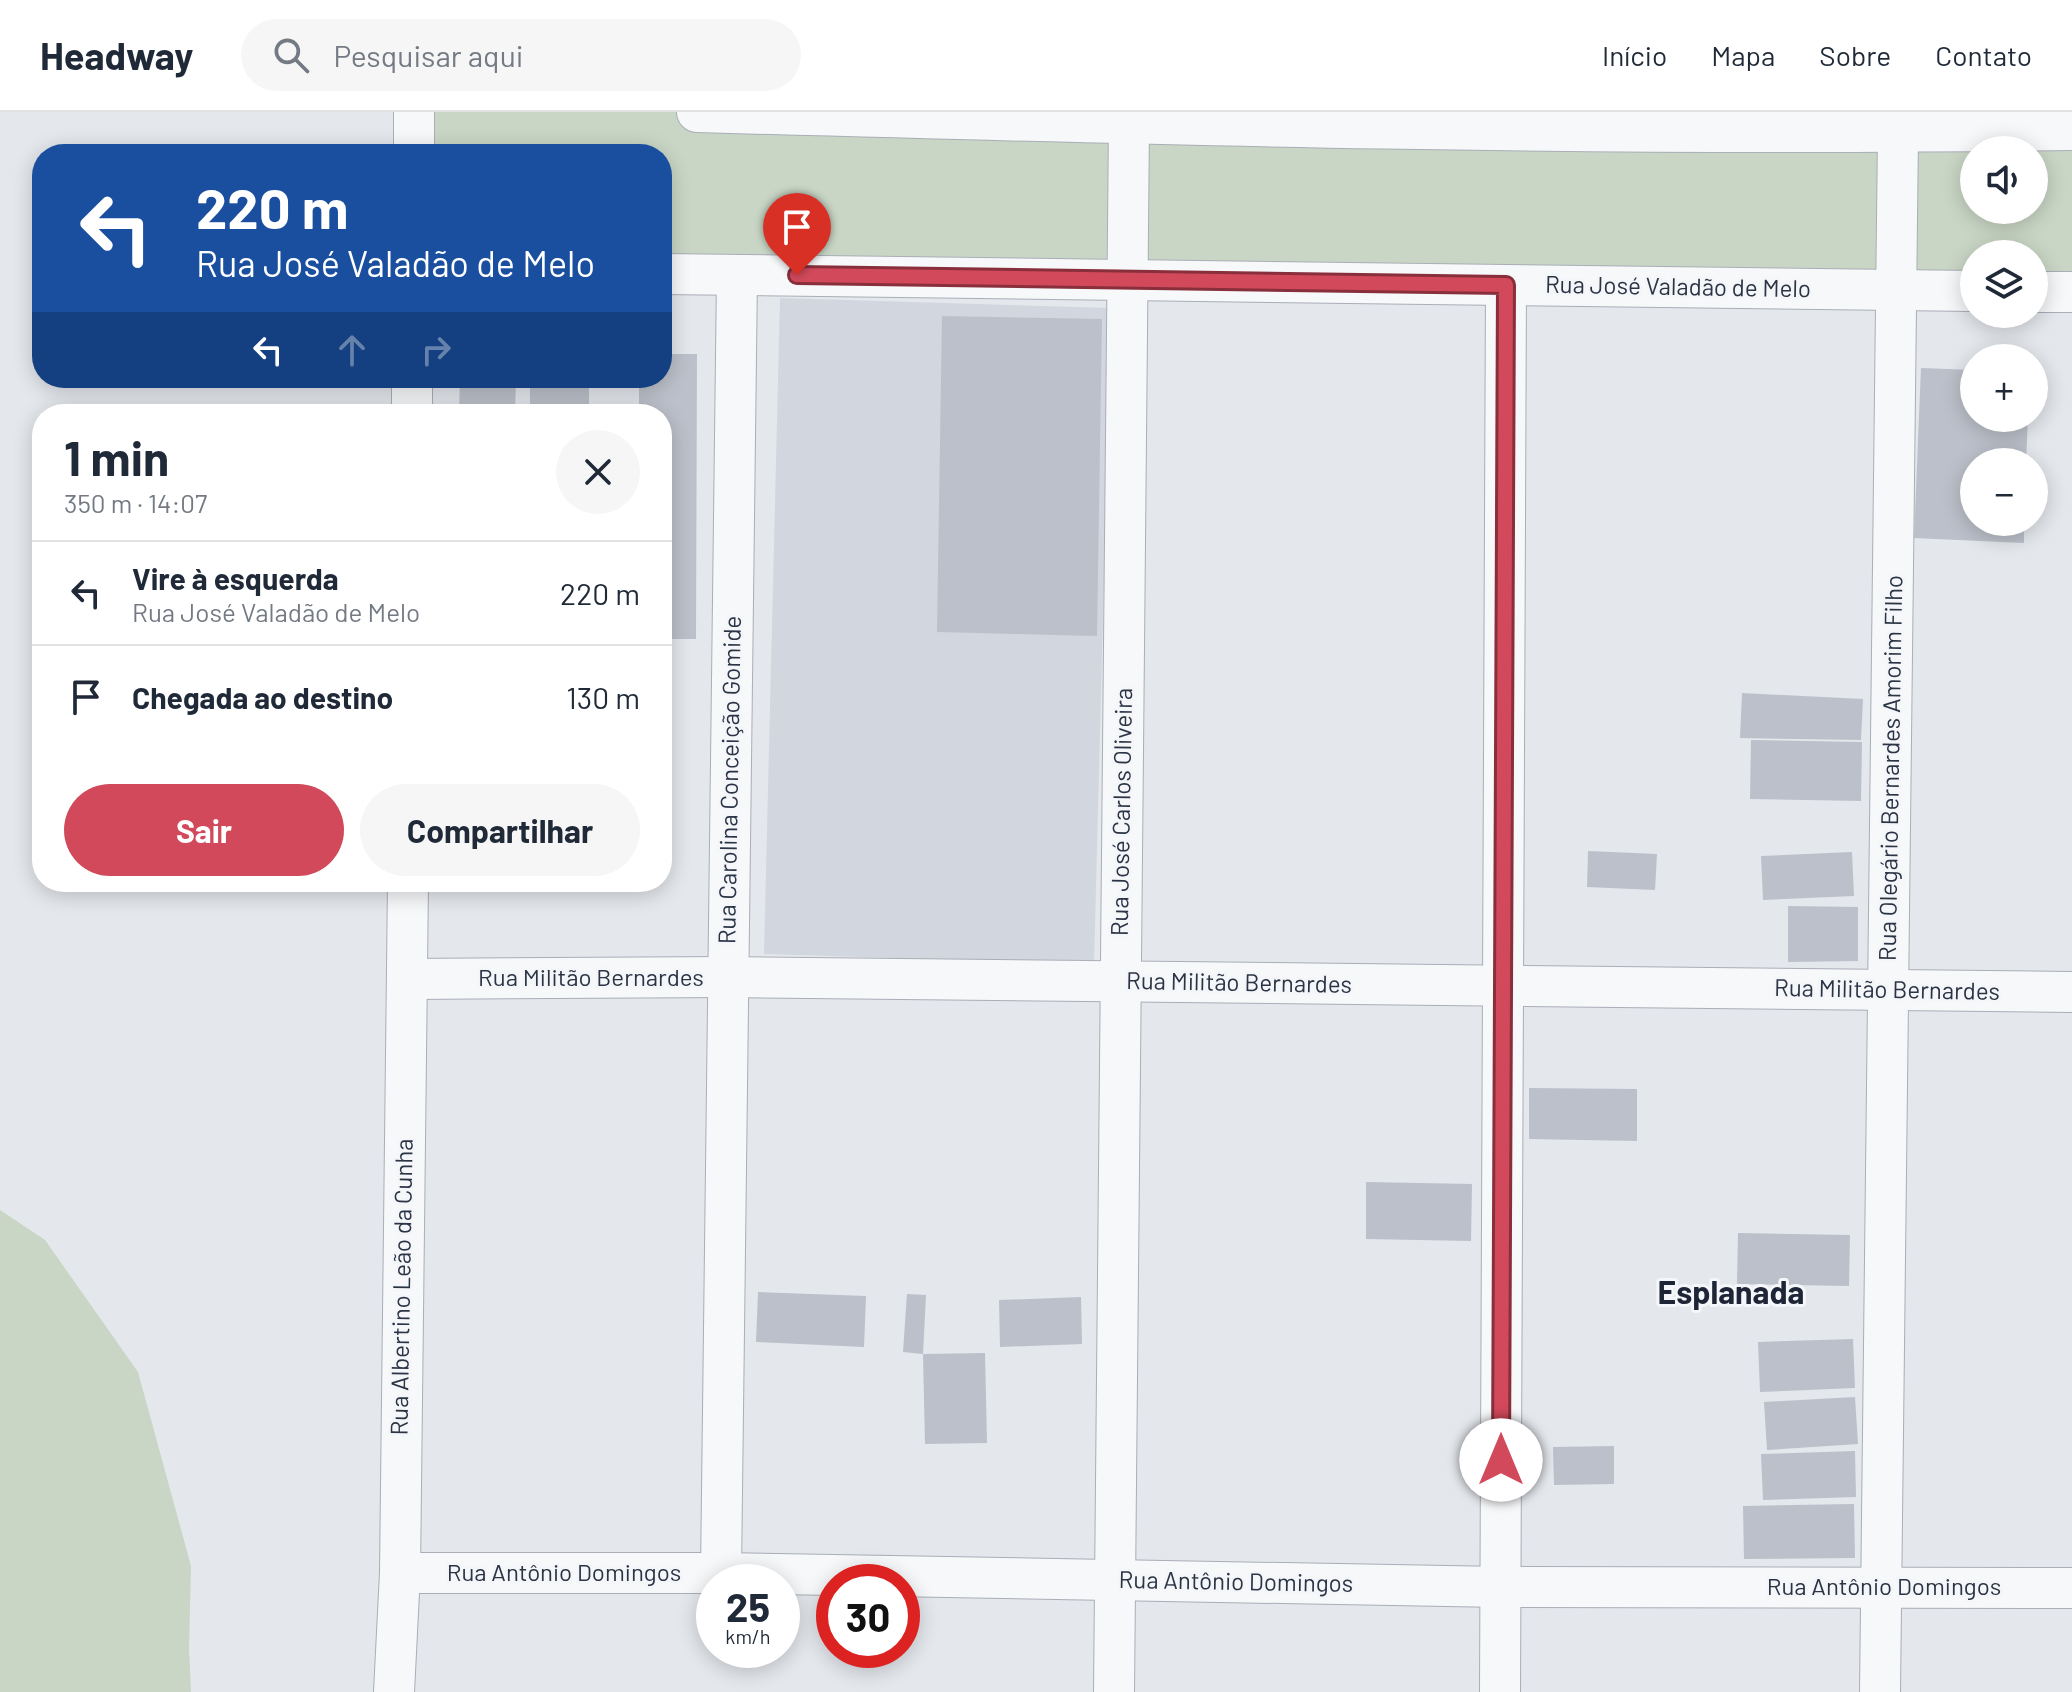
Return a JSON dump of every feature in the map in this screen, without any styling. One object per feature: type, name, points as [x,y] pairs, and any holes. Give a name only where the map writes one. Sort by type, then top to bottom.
[{"type":"street","points":[[414,112],[414,144]]},
{"type":"street","points":[[697,112],[1129,124],[1898,133],[2072,130]]},
{"type":"street","name":"Rua José Carlos Oliveira","points":[[1114,1692],[1129,124]]},
{"type":"street","name":"Rua Olegário Bernardes Amorim Filho","points":[[1880,1692],[1898,133]]},
{"type":"street","name":"Rua José Valadão de Melo","points":[[672,274],[1960,291]]},
{"type":"street","name":"Rua Carolina Conceição Gomide","points":[[721,1564],[737,275]]},
{"type":"street","points":[[1500,1692],[1506,285]]},
{"type":"street","points":[[2048,292],[2072,292]]},
{"type":"street","name":"Rua Albertino Leão da Cunha","points":[[394,1692],[400,1573],[408,892]]},
{"type":"street","name":"Rua Militão Bernardes","points":[[407,979],[727,977],[2072,992]]},
{"type":"street","name":"Rua Antônio Domingos","points":[[400,1573],[696,1573]]},
{"type":"street","name":"Rua Antônio Domingos","points":[[800,1574],[1501,1587],[2072,1588]]},
{"type":"shaded area","points":[[780,298],[1111,308],[1094,964],[764,954]]},
{"type":"green space","points":[[414,112],[697,112],[2072,130],[2072,292],[2048,292],[2048,240],[1960,240],[1960,291],[672,274],[672,144],[414,144]]},
{"type":"green space","points":[[0,1210],[45,1240],[138,1372],[191,1566],[191,1692],[0,1692]]},
{"type":"building","points":[[942,316],[1102,319],[1097,636],[937,632]]},
{"type":"building","points":[[672,354],[697,354],[696,639],[672,639],[672,404],[639,404],[639,388],[672,388]]},
{"type":"building","points":[[1921,368],[1960,369],[1960,432],[2027,432],[2027,448],[1960,448],[1960,536],[2024,536],[2024,543],[1914,538]]},
{"type":"building","points":[[460,388],[516,388],[515,404],[459,404]]},
{"type":"building","points":[[530,388],[589,388],[589,404],[530,404]]},
{"type":"building","points":[[1742,693],[1863,699],[1861,740],[1740,738]]},
{"type":"building","points":[[1751,740],[1862,742],[1861,801],[1750,799]]},
{"type":"building","points":[[1588,851],[1657,854],[1655,890],[1587,887]]},
{"type":"building","points":[[1852,852],[1854,896],[1763,900],[1761,856]]},
{"type":"building","points":[[1788,906],[1858,907],[1858,961],[1788,962]]},
{"type":"building","points":[[1529,1088],[1637,1089],[1637,1141],[1529,1139]]},
{"type":"building","points":[[1366,1182],[1472,1184],[1471,1241],[1366,1239]]},
{"type":"building","points":[[1738,1233],[1850,1235],[1849,1286],[1737,1284]]},
{"type":"building","points":[[758,1292],[866,1296],[864,1347],[756,1342]]},
{"type":"building","points":[[907,1294],[926,1295],[923,1354],[903,1352]]},
{"type":"building","points":[[1081,1297],[1082,1344],[1000,1347],[999,1300]]},
{"type":"building","points":[[1853,1339],[1855,1388],[1760,1392],[1758,1342]]},
{"type":"building","points":[[985,1353],[987,1443],[925,1444],[923,1354]]},
{"type":"building","points":[[1855,1397],[1858,1444],[1767,1450],[1764,1402]]},
{"type":"building","points":[[1614,1446],[1614,1484],[1554,1485],[1553,1447]]},
{"type":"building","points":[[1855,1451],[1856,1497],[1763,1500],[1761,1454]]},
{"type":"building","points":[[1854,1504],[1855,1558],[1744,1559],[1743,1506]]},
{"type":"district","name":"Esplanada","points":[[1731,1293]]},
{"type":"route","points":[[797,275],[1506,285],[1501,1460]]}]
